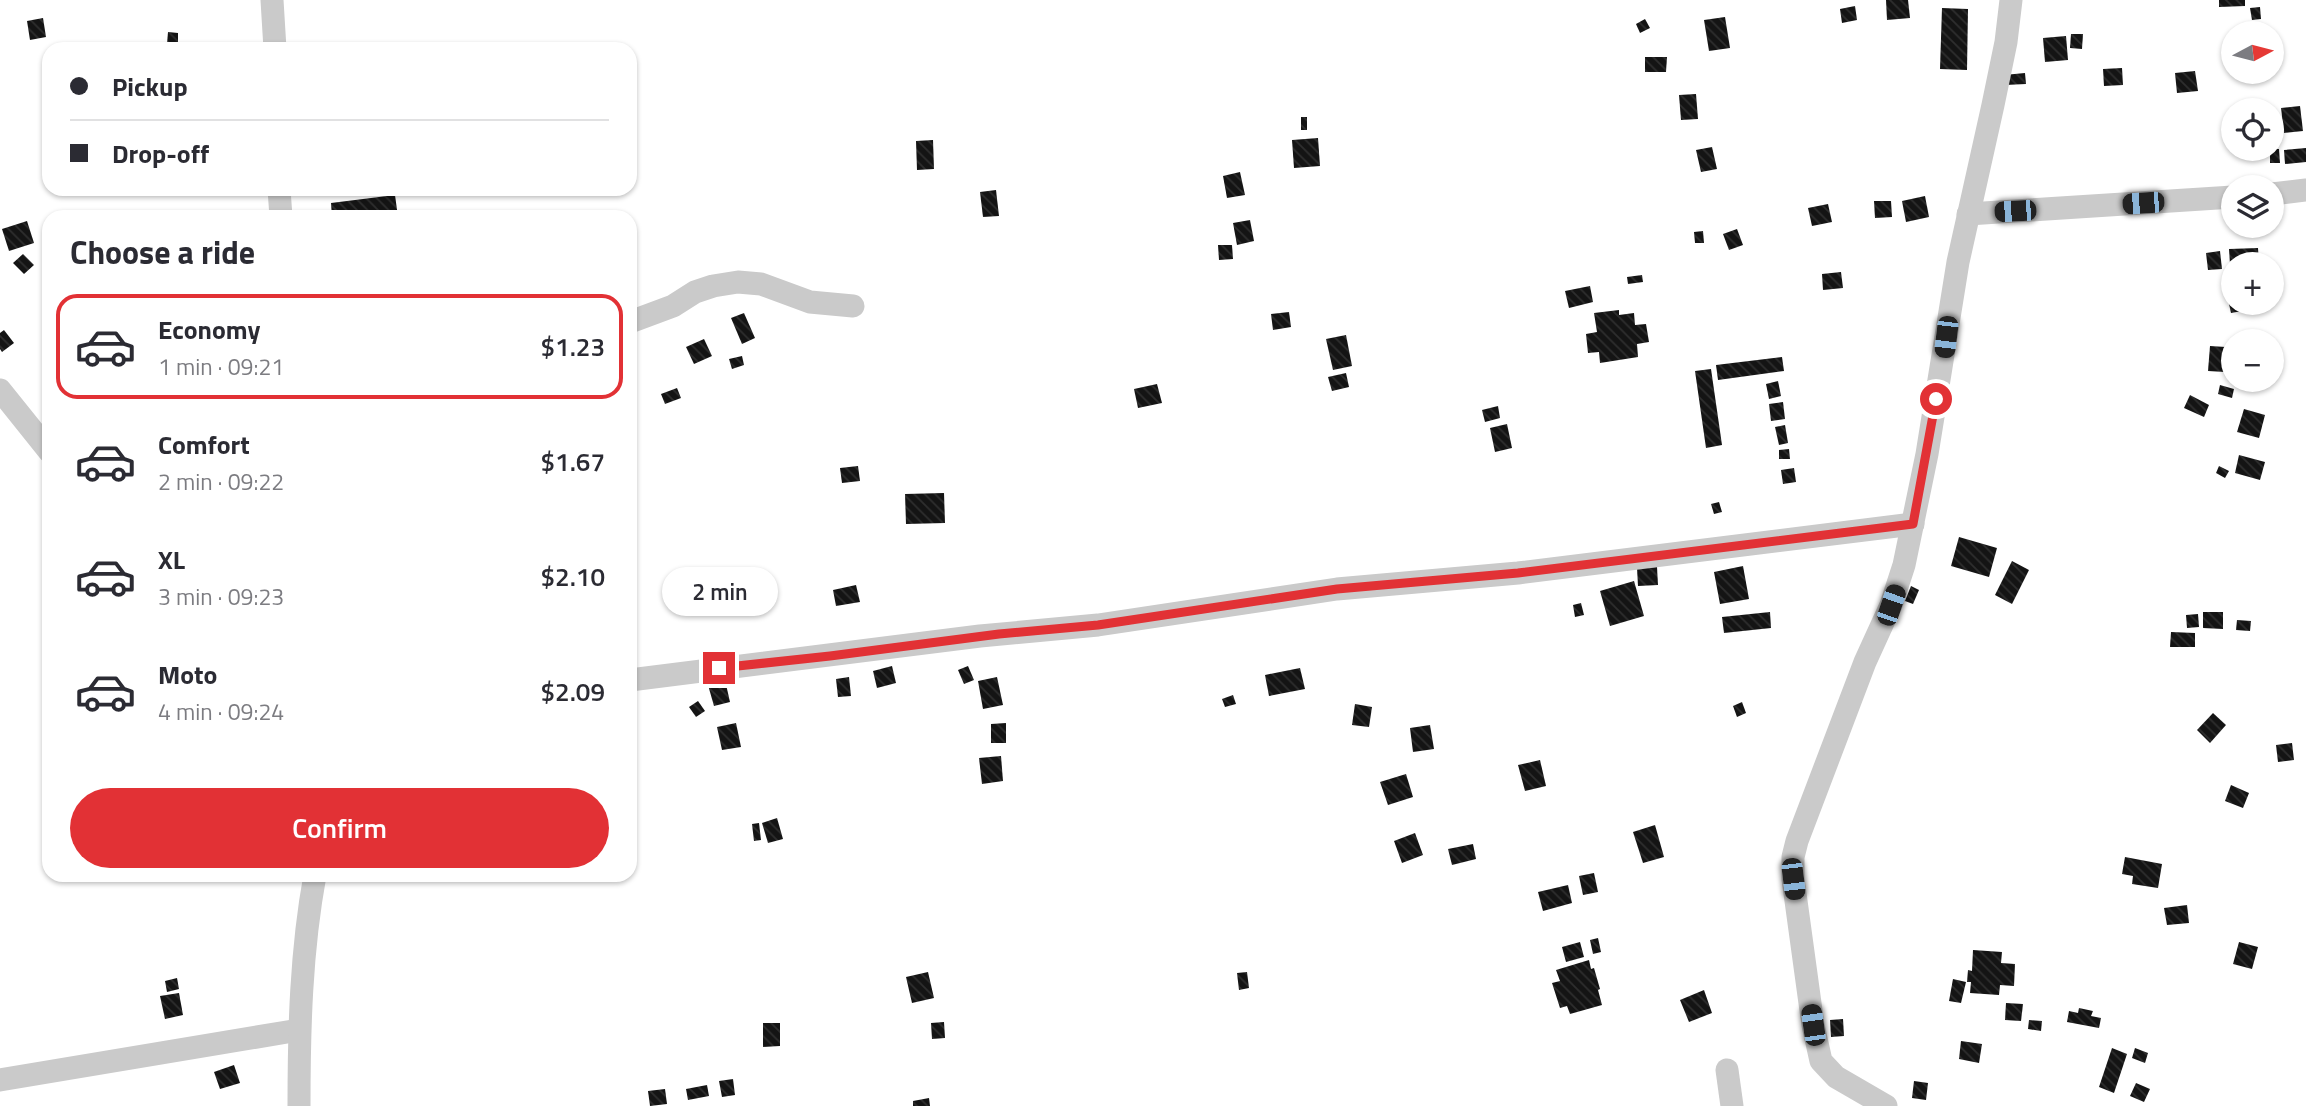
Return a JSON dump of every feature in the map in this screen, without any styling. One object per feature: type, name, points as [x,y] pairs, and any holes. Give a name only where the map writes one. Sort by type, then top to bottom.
[{"type":"street","points":[[272,0],[275,42]]},
{"type":"street","points":[[1886,1106],[1836,1077],[1821,1061],[1813,1025],[1792,870],[1797,841],[1865,662],[1891,605],[1913,524],[1949,312],[2006,42],[2011,0]]},
{"type":"street","points":[[2284,193],[2306,190]]},
{"type":"street","points":[[1968,214],[2221,198]]},
{"type":"street","points":[[637,319],[673,306],[695,292],[738,282],[761,284],[810,302],[853,306]]},
{"type":"street","points":[[0,390],[42,442]]},
{"type":"street","points":[[637,679],[991,635],[1098,625],[1337,589],[1518,573],[1913,524]]},
{"type":"street","points":[[299,1106],[299,1030],[308,912],[314,882]]},
{"type":"street","points":[[0,1080],[299,1030]]},
{"type":"street","points":[[1727,1070],[1732,1106]]},
{"type":"building","points":[[1886,0],[1908,0],[1910,18],[1887,20]]},
{"type":"building","points":[[2219,0],[2245,0],[2245,6],[2219,7]]},
{"type":"building","points":[[1855,6],[1857,20],[1842,23],[1840,9]]},
{"type":"building","points":[[2260,7],[2261,19],[2252,20],[2250,8]]},
{"type":"building","points":[[1942,8],[1968,9],[1967,70],[1940,69]]},
{"type":"building","points":[[1725,17],[1730,48],[1709,51],[1704,20]]},
{"type":"building","points":[[43,18],[46,37],[30,40],[27,21]]},
{"type":"building","points":[[1645,19],[1650,28],[1640,33],[1636,24]]},
{"type":"building","points":[[168,32],[178,33],[178,42],[167,42]]},
{"type":"building","points":[[2071,34],[2083,34],[2082,49],[2070,48]]},
{"type":"building","points":[[2066,36],[2068,60],[2045,62],[2043,38]]},
{"type":"building","points":[[1645,57],[1667,57],[1666,72],[1645,72]]},
{"type":"building","points":[[2122,68],[2123,85],[2104,86],[2103,69]]},
{"type":"building","points":[[2195,71],[2198,91],[2177,93],[2175,73]]},
{"type":"building","points":[[2025,73],[2026,84],[2005,85],[2004,75]]},
{"type":"building","points":[[1696,94],[1698,119],[1681,120],[1679,95]]},
{"type":"building","points":[[2300,106],[2303,131],[2284,133],[2284,108]]},
{"type":"building","points":[[1301,117],[1307,117],[1307,130],[1301,130]]},
{"type":"building","points":[[1318,138],[1320,166],[1294,168],[1292,140]]},
{"type":"building","points":[[933,140],[934,169],[917,170],[916,141]]},
{"type":"building","points":[[1712,147],[1717,169],[1701,172],[1696,150]]},
{"type":"building","points":[[2306,148],[2306,162],[2285,164],[2284,150]]},
{"type":"building","points":[[1240,172],[1245,195],[1227,198],[1223,176]]},
{"type":"building","points":[[996,190],[999,216],[983,217],[980,192]]},
{"type":"building","points":[[395,196],[397,210],[332,210],[331,203]]},
{"type":"building","points":[[1925,196],[1929,217],[1906,222],[1902,201]]},
{"type":"building","points":[[1874,201],[1891,201],[1892,217],[1875,218]]},
{"type":"building","points":[[1828,204],[1832,222],[1812,226],[1808,208]]},
{"type":"building","points":[[1250,220],[1254,241],[1237,245],[1233,223]]},
{"type":"building","points":[[27,221],[34,243],[9,251],[2,229]]},
{"type":"building","points":[[1737,229],[1743,245],[1729,250],[1723,234]]},
{"type":"building","points":[[1703,231],[1704,243],[1695,243],[1694,232]]},
{"type":"building","points":[[1218,245],[1232,245],[1233,259],[1219,260]]},
{"type":"building","points":[[2258,248],[2258,252],[2229,252],[2229,249]]},
{"type":"building","points":[[2220,251],[2221,269],[2208,270],[2206,253]]},
{"type":"building","points":[[23,254],[34,265],[24,274],[13,263]]},
{"type":"building","points":[[1841,272],[1843,288],[1823,290],[1822,274]]},
{"type":"building","points":[[1642,275],[1643,282],[1628,284],[1627,277]]},
{"type":"building","points":[[1590,286],[1593,302],[1569,308],[1565,291]]},
{"type":"building","points":[[1619,310],[1619,315],[1634,313],[1635,325],[1646,324],[1649,342],[1637,344],[1638,357],[1600,363],[1599,352],[1588,353],[1586,334],[1597,332],[1594,313]]},
{"type":"building","points":[[1289,312],[1291,327],[1273,330],[1271,314]]},
{"type":"building","points":[[744,313],[755,338],[742,344],[731,318]]},
{"type":"building","points":[[4,330],[14,343],[2,352],[0,333]]},
{"type":"building","points":[[1346,335],[1352,366],[1333,370],[1326,339]]},
{"type":"building","points":[[704,339],[712,356],[694,364],[686,347]]},
{"type":"building","points":[[2210,346],[2221,347],[2221,372],[2208,371]]},
{"type":"building","points":[[742,356],[744,365],[732,369],[729,359]]},
{"type":"building","points":[[1782,357],[1784,371],[1718,380],[1716,365]]},
{"type":"building","points":[[1711,369],[1722,445],[1706,448],[1695,371]]},
{"type":"building","points":[[1346,373],[1349,387],[1332,391],[1328,377]]},
{"type":"building","points":[[1778,381],[1781,396],[1769,399],[1766,384]]},
{"type":"building","points":[[1157,384],[1162,403],[1138,408],[1134,389]]},
{"type":"building","points":[[2220,385],[2221,392],[2233,392],[2232,398],[2218,394]]},
{"type":"building","points":[[677,388],[681,398],[665,404],[661,394]]},
{"type":"building","points":[[2190,395],[2209,405],[2204,417],[2184,408]]},
{"type":"building","points":[[1783,402],[1785,419],[1771,421],[1769,404]]},
{"type":"building","points":[[1498,406],[1500,418],[1485,422],[1482,410]]},
{"type":"building","points":[[2244,409],[2265,415],[2259,438],[2237,432]]},
{"type":"building","points":[[1507,424],[1512,448],[1495,452],[1490,428]]},
{"type":"building","points":[[1785,425],[1788,443],[1779,445],[1775,427]]},
{"type":"building","points":[[1789,449],[1790,459],[1779,459],[1779,450]]},
{"type":"building","points":[[2239,455],[2265,462],[2260,480],[2235,473]]},
{"type":"building","points":[[858,466],[860,481],[842,483],[840,468]]},
{"type":"building","points":[[2219,466],[2229,471],[2225,478],[2216,473]]},
{"type":"building","points":[[1794,468],[1796,482],[1783,484],[1781,470]]},
{"type":"building","points":[[944,493],[945,523],[906,524],[905,494]]},
{"type":"building","points":[[1719,502],[1722,512],[1714,514],[1711,504]]},
{"type":"building","points":[[1959,537],[1997,548],[1989,577],[1951,566]]},
{"type":"building","points":[[2012,561],[2029,570],[2012,604],[1995,595]]},
{"type":"building","points":[[1743,566],[1749,599],[1720,604],[1714,572]]},
{"type":"building","points":[[1657,567],[1658,585],[1638,586],[1637,568]]},
{"type":"building","points":[[1634,581],[1644,616],[1610,626],[1600,591]]},
{"type":"building","points":[[856,585],[860,602],[836,606],[833,590]]},
{"type":"building","points":[[1911,586],[1919,590],[1913,604],[1905,601]]},
{"type":"building","points":[[1581,603],[1584,615],[1575,617],[1573,605]]},
{"type":"building","points":[[1770,612],[1771,628],[1724,633],[1722,617]]},
{"type":"building","points":[[2203,612],[2223,612],[2223,629],[2203,628]]},
{"type":"building","points":[[2198,614],[2199,627],[2187,628],[2186,615]]},
{"type":"building","points":[[2237,620],[2251,621],[2250,631],[2236,630]]},
{"type":"building","points":[[2171,632],[2195,633],[2195,647],[2170,647]]},
{"type":"building","points":[[892,666],[896,683],[877,688],[873,671]]},
{"type":"building","points":[[968,666],[974,680],[964,684],[958,670]]},
{"type":"building","points":[[1300,668],[1305,689],[1269,696],[1265,675]]},
{"type":"building","points":[[849,677],[851,696],[838,697],[836,679]]},
{"type":"building","points":[[997,677],[1003,705],[983,709],[978,681]]},
{"type":"building","points":[[725,680],[730,702],[714,706],[708,685]]},
{"type":"building","points":[[1233,695],[1236,704],[1225,707],[1222,699]]},
{"type":"building","points":[[698,701],[705,711],[696,717],[689,707]]},
{"type":"building","points":[[1742,702],[1746,713],[1737,717],[1733,706]]},
{"type":"building","points":[[1355,704],[1372,707],[1369,727],[1352,725]]},
{"type":"building","points":[[2213,713],[2226,725],[2210,743],[2197,730]]},
{"type":"building","points":[[736,723],[741,747],[722,750],[717,727]]},
{"type":"building","points":[[1006,723],[1006,743],[991,743],[991,724]]},
{"type":"building","points":[[1430,725],[1434,749],[1413,752],[1410,728]]},
{"type":"building","points":[[2292,743],[2294,760],[2278,762],[2276,745]]},
{"type":"building","points":[[1001,756],[1003,781],[982,784],[979,758]]},
{"type":"building","points":[[1540,760],[1546,786],[1525,791],[1518,765]]},
{"type":"building","points":[[1406,774],[1413,797],[1388,805],[1380,782]]},
{"type":"building","points":[[2231,785],[2249,793],[2243,808],[2225,801]]},
{"type":"building","points":[[777,818],[783,839],[768,843],[762,823]]},
{"type":"building","points":[[759,823],[761,840],[754,841],[752,824]]},
{"type":"building","points":[[1655,825],[1664,857],[1643,863],[1633,832]]},
{"type":"building","points":[[1415,833],[1423,855],[1402,863],[1394,841]]},
{"type":"building","points":[[1473,844],[1476,859],[1452,865],[1448,849]]},
{"type":"building","points":[[2125,857],[2162,864],[2158,888],[2132,884],[2133,876],[2122,874]]},
{"type":"building","points":[[1594,873],[1598,892],[1583,895],[1579,876]]},
{"type":"building","points":[[1568,885],[1572,903],[1543,911],[1538,892]]},
{"type":"building","points":[[2187,905],[2189,923],[2167,925],[2164,908]]},
{"type":"building","points":[[1598,938],[1601,952],[1593,954],[1590,940]]},
{"type":"building","points":[[1580,942],[1584,957],[1566,962],[1562,947]]},
{"type":"building","points":[[2239,942],[2258,947],[2252,969],[2233,964]]},
{"type":"building","points":[[1973,950],[2002,952],[2001,963],[2015,964],[2014,986],[2000,985],[1999,995],[1970,993],[1971,982],[1967,982],[1968,970],[1972,971]]},
{"type":"building","points":[[1589,960],[1591,969],[1594,968],[1602,1005],[1570,1014],[1567,1006],[1560,1008],[1552,983],[1560,981],[1556,970]]},
{"type":"building","points":[[928,972],[934,998],[912,1003],[906,977]]},
{"type":"building","points":[[1247,972],[1249,988],[1239,990],[1237,973]]},
{"type":"building","points":[[177,978],[179,989],[167,992],[165,981]]},
{"type":"building","points":[[1953,979],[1966,982],[1961,1003],[1949,1001]]},
{"type":"building","points":[[1704,990],[1712,1013],[1689,1022],[1680,1000]]},
{"type":"building","points":[[179,993],[183,1015],[165,1019],[160,996]]},
{"type":"building","points":[[2006,1003],[2023,1004],[2021,1021],[2005,1020]]},
{"type":"building","points":[[2079,1008],[2093,1011],[2091,1016],[2101,1018],[2099,1028],[2067,1022],[2069,1011],[2078,1013]]},
{"type":"building","points":[[1843,1019],[1844,1036],[1831,1037],[1830,1020]]},
{"type":"building","points":[[2029,1020],[2042,1021],[2041,1031],[2028,1029]]},
{"type":"building","points":[[944,1022],[945,1038],[932,1039],[931,1023]]},
{"type":"building","points":[[763,1023],[780,1023],[780,1046],[763,1047]]},
{"type":"building","points":[[1961,1041],[1982,1044],[1979,1063],[1959,1059]]},
{"type":"building","points":[[2112,1048],[2127,1054],[2114,1093],[2099,1087]]},
{"type":"building","points":[[2135,1048],[2148,1053],[2145,1063],[2132,1058]]},
{"type":"building","points":[[234,1065],[240,1083],[220,1089],[214,1072]]},
{"type":"building","points":[[733,1079],[735,1095],[722,1097],[719,1081]]},
{"type":"building","points":[[1914,1081],[1928,1083],[1926,1100],[1912,1098]]},
{"type":"building","points":[[2136,1083],[2150,1089],[2144,1102],[2130,1096]]},
{"type":"building","points":[[707,1085],[709,1096],[688,1100],[686,1089]]},
{"type":"building","points":[[665,1089],[667,1104],[650,1106],[648,1091]]},
{"type":"building","points":[[929,1098],[930,1106],[913,1106],[913,1101]]},
{"type":"route","points":[[719,668],[999,634],[1098,625],[1337,589],[1518,573],[1913,524],[1936,399]]}]
